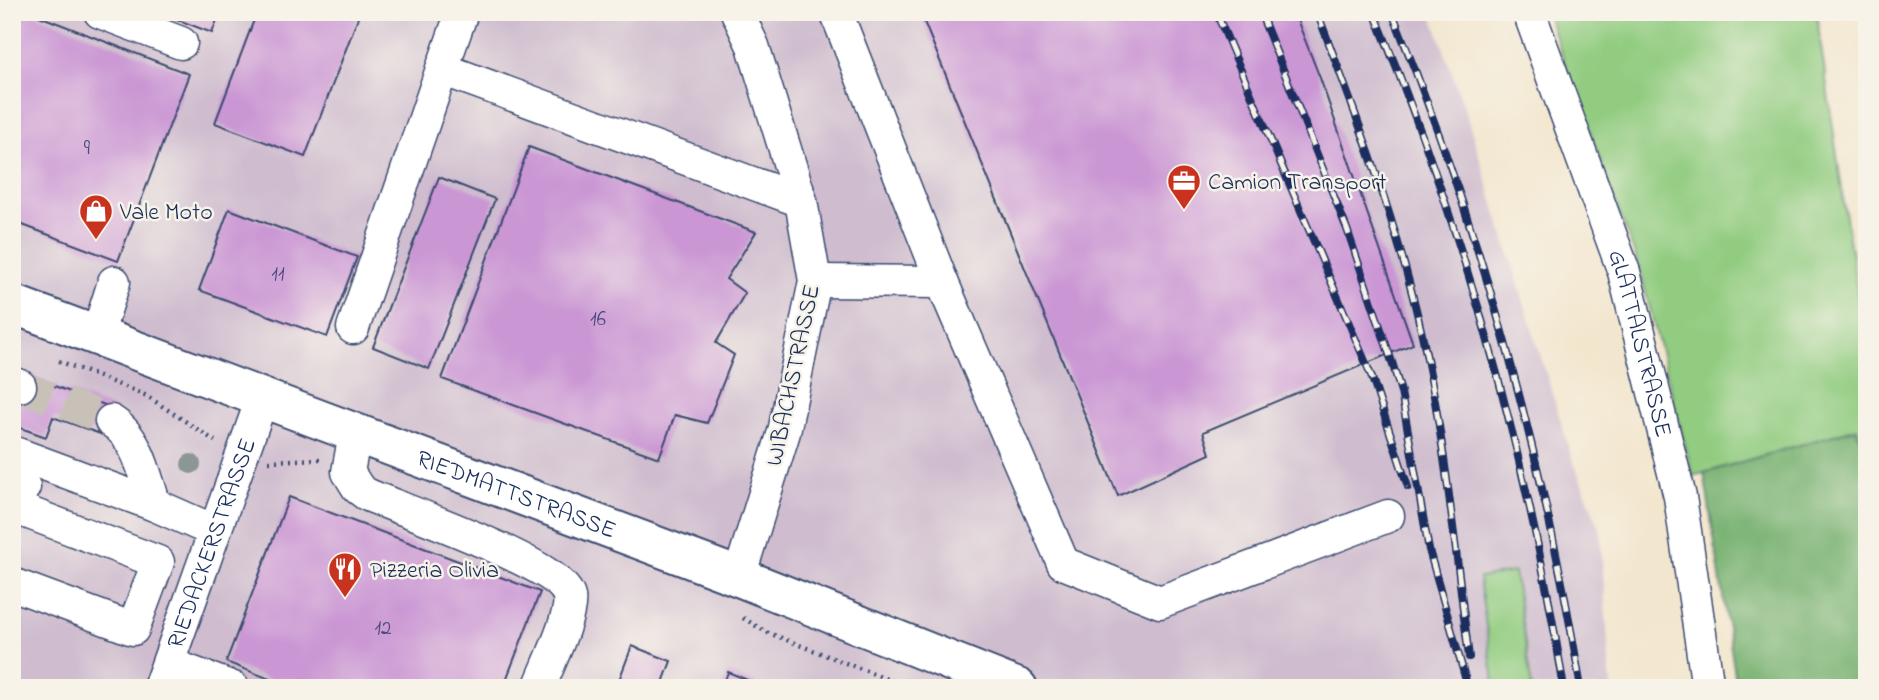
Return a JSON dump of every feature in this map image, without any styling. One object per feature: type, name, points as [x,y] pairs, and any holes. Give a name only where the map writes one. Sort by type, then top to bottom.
[{"type":"main road","name":"RIEDMATTSTRASSE","points":[[12,304],[739,577],[1018,688]]},
{"type":"street","points":[[100,12],[181,43]]},
{"type":"street","points":[[353,328],[461,12]]},
{"type":"street","name":"WIBACHSTRASSE","points":[[737,12],[753,46],[801,201],[815,281],[784,432],[739,577]]},
{"type":"street","points":[[836,12],[942,282],[1063,563],[1160,602],[1388,516]]},
{"type":"street","name":"GLATTALSTRASSE","points":[[1529,12],[1624,272],[1680,497],[1708,688]]},
{"type":"street","points":[[442,69],[801,201]]},
{"type":"street","points":[[815,281],[942,282]]},
{"type":"street","points":[[97,336],[114,282]]},
{"type":"street","name":"RIEDACKERSTRASSE","points":[[164,676],[262,398]]},
{"type":"street","points":[[111,421],[120,426],[132,443],[155,505]]},
{"type":"street","points":[[355,434],[348,472],[358,488],[366,494],[481,540],[551,576],[565,588],[569,595],[569,609],[538,688]]},
{"type":"street","points":[[18,485],[155,505],[214,531]]},
{"type":"street","points":[[12,584],[133,629],[158,562],[18,485]]},
{"type":"street","points":[[164,676],[233,688]]},
{"type":"shaded area","points":[[12,12],[1431,12],[1463,104],[1572,458],[1600,529],[1611,688],[12,688]]},
{"type":"green space","points":[[1547,12],[1816,12],[1867,361],[1867,450],[1857,428],[1693,476],[1639,266],[1548,17],[1588,14],[1548,16]]},
{"type":"green space","points":[[1855,429],[1867,455],[1867,688],[1737,688],[1704,473]]},
{"type":"green space","points":[[1514,572],[1532,688],[1495,688],[1479,578]]},
{"type":"building","points":[[12,12],[29,12],[189,74],[118,261],[12,221]]},
{"type":"building","points":[[158,12],[220,12],[212,33]]},
{"type":"building","points":[[257,12],[360,12],[305,157],[215,123]]},
{"type":"building","name":"Camion Transport","points":[[920,12],[1294,12],[1320,78],[1413,344],[1203,432],[1210,454],[1118,496]]},
{"type":"building","points":[[529,147],[756,232],[726,279],[745,293],[716,343],[734,355],[707,423],[675,415],[659,458],[442,379]]},
{"type":"building","points":[[439,177],[495,199],[429,369],[373,347]]},
{"type":"building","points":[[229,209],[357,257],[327,337],[199,290]]},
{"type":"building","points":[[25,375],[113,408],[103,435],[53,417],[46,437],[12,425],[12,409]]},
{"type":"building","points":[[289,497],[540,592],[503,688],[293,688],[226,662]]},
{"type":"building","points":[[632,646],[671,661],[661,688],[616,688]]},
{"type":"building","points":[[728,672],[767,688],[722,688]]},
{"type":"tunnel","points":[[20,386],[111,421]]},
{"type":"railway","points":[[1216,12],[1371,375],[1408,487]]},
{"type":"railway","points":[[1260,12],[1347,229],[1392,362],[1401,392],[1429,550],[1468,688]]},
{"type":"railway","points":[[1317,12],[1388,209],[1421,330],[1443,452],[1469,657]]},
{"type":"railway","points":[[1374,12],[1436,177],[1489,344],[1531,515],[1564,688]]},
{"type":"railway","points":[[1392,12],[1454,177],[1506,345],[1548,515],[1581,688]]},
{"type":"place","name":"Camion Transport","points":[[1184,211]]},
{"type":"place","name":"Vale Moto","points":[[96,241]]},
{"type":"place","name":"Pizzeria Olivia","points":[[345,599]]}]
